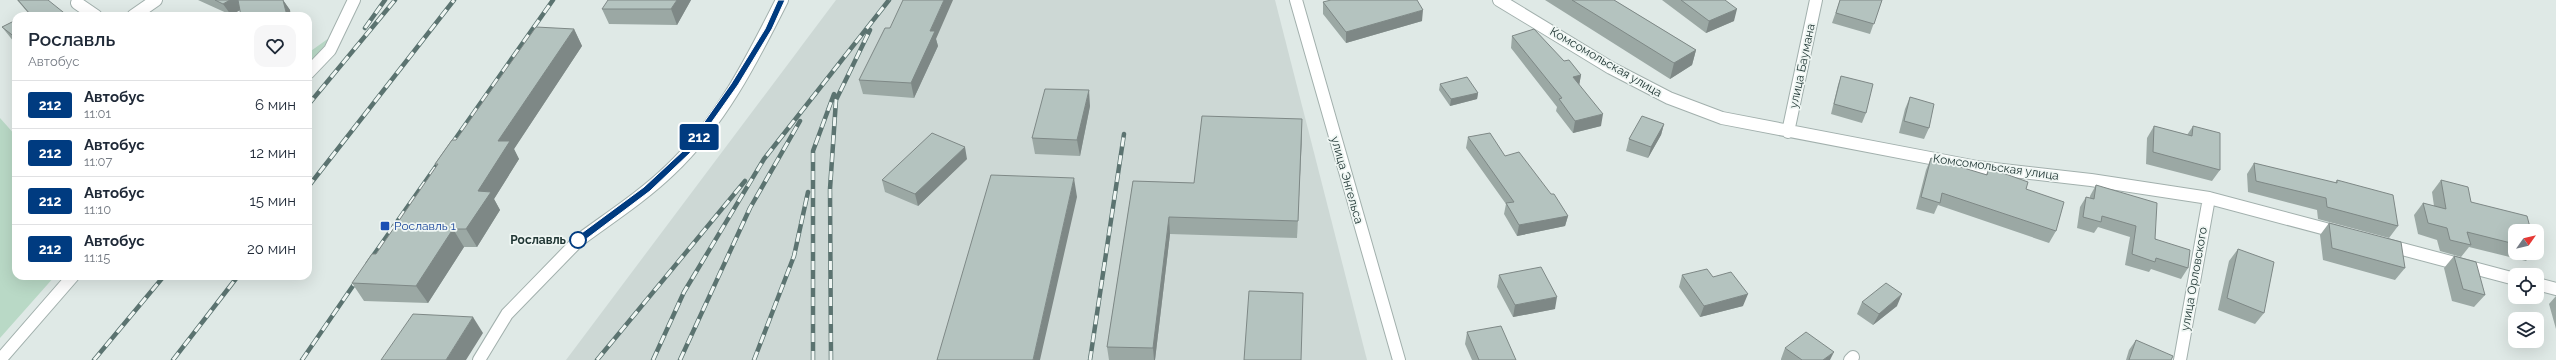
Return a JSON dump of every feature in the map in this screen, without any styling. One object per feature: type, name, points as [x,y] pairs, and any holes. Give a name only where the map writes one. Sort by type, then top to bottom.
[{"type":"street","points":[[139,12],[156,0]]},
{"type":"street","points":[[312,69],[330,50],[354,0]]},
{"type":"street","points":[[479,360],[507,314],[578,240],[647,189],[687,151],[734,85],[768,29],[782,0]]},
{"type":"street","name":"улица Энгельса","points":[[1296,0],[1399,360]]},
{"type":"street","name":"Комсомольская улица","points":[[1499,0],[1611,68],[1669,98],[1722,118],[1788,132],[1977,167],[2091,180],[2208,198],[2354,236]]},
{"type":"street","name":"улица Баумана","points":[[1788,132],[1816,0]]},
{"type":"street","points":[[77,3],[90,12]]},
{"type":"street","name":"улица Орловского","points":[[2180,360],[2208,198]]},
{"type":"street","points":[[2377,242],[2508,277]]},
{"type":"street","points":[[0,360],[70,280]]},
{"type":"street","points":[[2544,286],[2556,290]]},
{"type":"shaded area","points":[[836,0],[1275,0],[1367,360],[566,360]]},
{"type":"green space","points":[[329,38],[312,68],[312,50]]},
{"type":"green space","points":[[0,118],[12,132],[12,280],[51,280],[0,338]]},
{"type":"building","points":[[18,0],[48,0],[63,12],[28,12]]},
{"type":"building","points":[[215,0],[230,0],[223,4]]},
{"type":"building","points":[[238,0],[283,0],[286,12],[240,12]]},
{"type":"building","points":[[608,0],[677,0],[671,9],[602,9]]},
{"type":"building","points":[[903,0],[944,0],[930,31],[935,31],[911,83],[859,80],[885,28],[890,28]]},
{"type":"building","points":[[1331,0],[1417,0],[1423,10],[1346,32],[1323,2]]},
{"type":"building","points":[[1572,0],[1614,0],[1696,50],[1674,63]]},
{"type":"building","points":[[1681,0],[1725,0],[1737,9],[1709,21]]},
{"type":"building","points":[[1840,0],[1882,0],[1874,24],[1836,13]]},
{"type":"building","points":[[12,22],[12,35],[2,27]]},
{"type":"building","points":[[536,27],[574,29],[498,141],[510,141],[478,191],[491,192],[466,229],[453,229],[416,286],[352,283],[372,254],[376,254],[438,164],[435,164],[452,140],[456,140]]},
{"type":"building","points":[[1534,29],[1564,61],[1569,60],[1581,75],[1573,77],[1603,114],[1575,121],[1559,99],[1562,98],[1512,36]]},
{"type":"building","points":[[1841,76],[1873,84],[1866,113],[1834,104]]},
{"type":"building","points":[[1467,77],[1478,93],[1451,99],[1440,84]]},
{"type":"building","points":[[1045,89],[1089,90],[1077,140],[1032,138]]},
{"type":"building","points":[[1910,97],[1934,104],[1929,128],[1904,121]]},
{"type":"building","points":[[1202,116],[1302,119],[1298,221],[1169,217],[1153,348],[1107,347],[1133,181],[1194,183]]},
{"type":"building","points":[[1642,116],[1664,124],[1651,147],[1629,139]]},
{"type":"building","points":[[2154,126],[2192,136],[2193,126],[2220,133],[2220,170],[2153,152]]},
{"type":"building","points":[[932,133],[965,147],[915,194],[882,180]]},
{"type":"building","points":[[1490,133],[1505,156],[1519,152],[1551,194],[1554,194],[1568,216],[1519,225],[1506,203],[1514,202],[1468,137]]},
{"type":"building","points":[[1931,158],[1987,175],[1989,168],[2028,182],[2026,189],[2064,202],[2056,231],[1942,193],[1940,203],[1921,197]]},
{"type":"building","points":[[2254,163],[2337,183],[2337,180],[2393,195],[2398,226],[2327,207],[2326,198],[2256,181]]},
{"type":"building","points":[[991,175],[1074,178],[1033,360],[937,360]]},
{"type":"building","points":[[2441,180],[2468,187],[2471,202],[2527,216],[2529,224],[2508,224],[2508,242],[2467,232],[2471,245],[2450,240],[2447,228],[2428,223],[2423,203],[2446,209]]},
{"type":"building","points":[[2096,185],[2157,203],[2155,239],[2190,250],[2188,268],[2156,258],[2155,262],[2132,254],[2136,226],[2102,216],[2101,222],[2083,217],[2086,197],[2094,199]]},
{"type":"building","points":[[2329,223],[2401,242],[2405,268],[2332,248]]},
{"type":"building","points":[[2238,249],[2274,262],[2264,313],[2227,298]]},
{"type":"building","points":[[2454,256],[2476,262],[2485,295],[2463,289]]},
{"type":"building","points":[[1541,267],[1557,297],[1515,305],[1499,275]]},
{"type":"building","points":[[1707,269],[1713,277],[1731,272],[1748,294],[1704,306],[1682,275]]},
{"type":"building","points":[[1886,283],[1902,294],[1879,314],[1862,302]]},
{"type":"building","points":[[1249,291],[1303,293],[1301,360],[1244,360]]},
{"type":"building","points":[[413,314],[473,317],[446,360],[381,360]]},
{"type":"building","points":[[1501,326],[1516,360],[1479,360],[1467,332]]},
{"type":"building","points":[[1806,332],[1834,352],[1823,360],[1802,360],[1785,348]]},
{"type":"building","points":[[2136,340],[2173,356],[2171,360],[2129,360]]},
{"type":"railway","points":[[365,28],[385,0]]},
{"type":"railway","points":[[312,100],[395,0]]},
{"type":"railway","points":[[312,182],[454,0]]},
{"type":"railway","points":[[368,263],[553,0]]},
{"type":"railway","points":[[653,360],[684,292],[764,159],[889,0]]},
{"type":"railway","points":[[831,360],[830,189],[836,100],[870,30]]},
{"type":"railway","points":[[813,360],[813,151],[834,94]]},
{"type":"railway","points":[[680,360],[750,208],[800,121]]},
{"type":"railway","points":[[1090,360],[1124,134]]},
{"type":"railway","points":[[597,360],[745,181]]},
{"type":"railway","points":[[754,360],[794,256],[808,192]]},
{"type":"railway","points":[[302,360],[359,277]]},
{"type":"railway","points":[[94,360],[161,280]]},
{"type":"railway","points":[[173,360],[235,280]]},
{"type":"bus line","name":"212","points":[[578,240],[647,189],[670,169],[687,151],[708,125],[734,85],[768,29],[782,0]]},
{"type":"place","name":"Рославль 1","points":[[385,226]]},
{"type":"place","name":"Рославль","points":[[578,240]]}]
